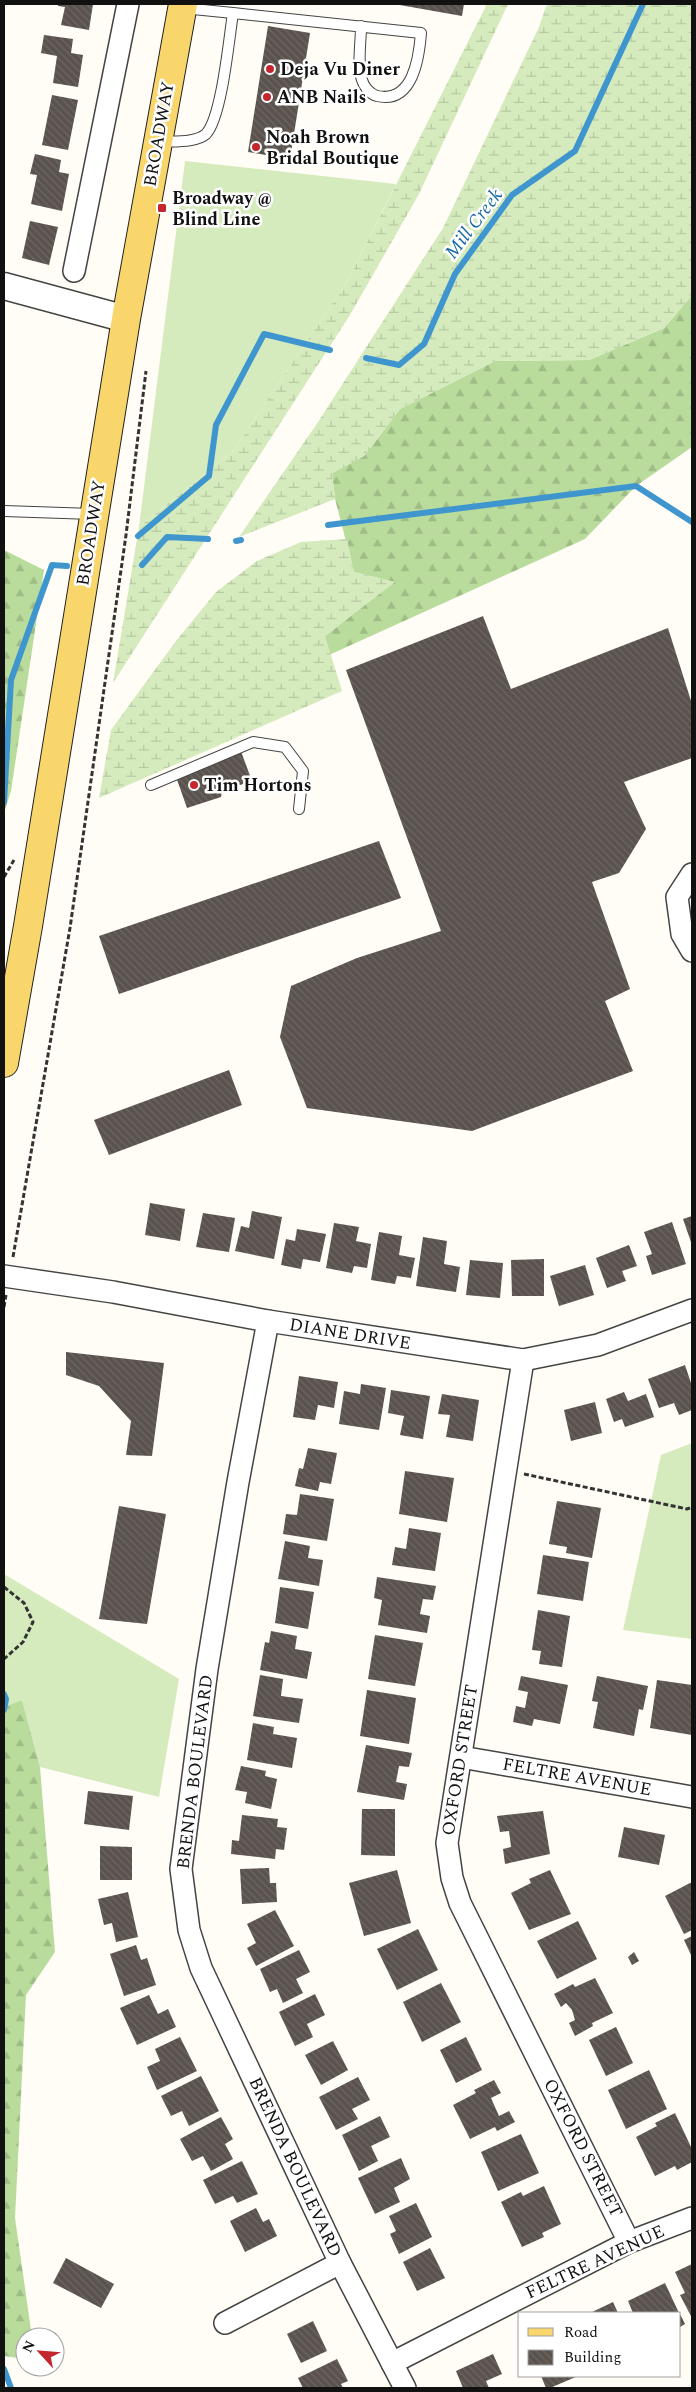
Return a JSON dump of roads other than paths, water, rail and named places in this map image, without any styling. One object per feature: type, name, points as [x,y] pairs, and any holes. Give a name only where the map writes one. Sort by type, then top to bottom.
[{"type":"main road","name":"BROADWAY","points":[[4,1064],[126,319],[182,6]]},
{"type":"street","points":[[74,271],[128,4]]},
{"type":"street","points":[[4,286],[126,319]]},
{"type":"street","points":[[692,874],[677,897],[682,934],[692,952]]},
{"type":"street","name":"DIANE DRIVE","points":[[7,1276],[112,1292],[268,1321],[523,1360],[598,1345],[692,1310]]},
{"type":"street","name":"BRENDA BOULEVARD","points":[[268,1321],[238,1482],[207,1670],[181,1869],[189,1930],[201,1968],[340,2263],[405,2388]]},
{"type":"street","name":"OXFORD STREET","points":[[523,1360],[447,1843],[452,1878],[460,1903],[629,2242]]},
{"type":"street","name":"FELTRE AVENUE","points":[[461,1757],[692,1797]]},
{"type":"street","name":"FELTRE AVENUE","points":[[392,2363],[629,2242],[692,2218]]},
{"type":"street","points":[[225,2323],[340,2263]]},
{"type":"lane","points":[[182,6],[233,13],[361,26],[421,33],[420,54],[415,70],[407,87],[397,94],[387,97],[375,96],[366,89],[360,67],[361,26]]},
{"type":"lane","points":[[157,142],[193,140],[206,134],[217,114],[233,13]]},
{"type":"lane","points":[[4,511],[94,514]]},
{"type":"lane","points":[[150,785],[253,742],[286,747],[303,772],[299,809]]},
{"type":"waterway","name":"Mill Creek","points":[[366,358],[399,365],[424,344],[455,274],[512,195],[575,151],[643,4]]},
{"type":"waterway","name":"Mill Creek","points":[[138,536],[209,476],[216,425],[264,334],[330,350]]},
{"type":"waterway","points":[[328,525],[636,486],[692,522]]},
{"type":"waterway","points":[[142,565],[167,537],[208,539]]},
{"type":"waterway","points":[[236,541],[241,540]]},
{"type":"waterway","points":[[4,802],[11,680],[52,565],[67,566]]},
{"type":"waterway","points":[[4,1694],[6,1699],[4,1710]]},
{"type":"waterway","points":[[4,2369],[11,2388]]},
{"type":"place","name":"Deja Vu Diner","points":[[270,69]]},
{"type":"place","name":"ANB Nails","points":[[267,97]]},
{"type":"place","name":"Noah Brown Bridal Boutique","points":[[256,147]]},
{"type":"place","name":"Broadway @ Blind Line","points":[[162,208]]},
{"type":"place","name":"Tim Hortons","points":[[194,785]]}]
